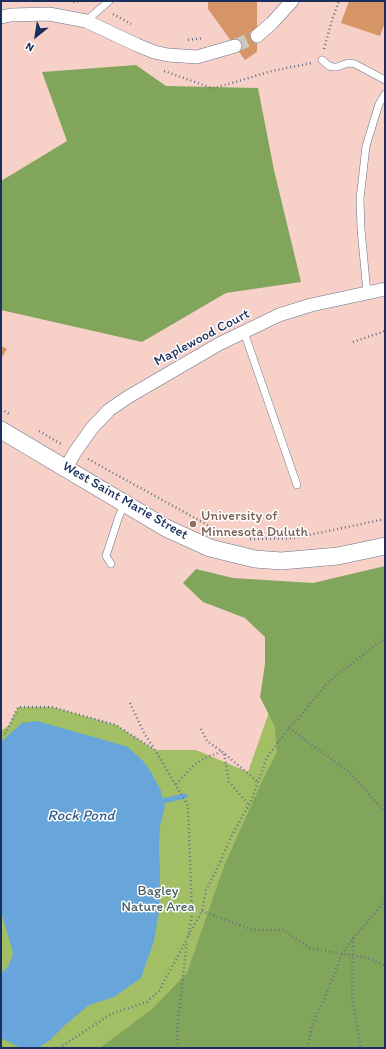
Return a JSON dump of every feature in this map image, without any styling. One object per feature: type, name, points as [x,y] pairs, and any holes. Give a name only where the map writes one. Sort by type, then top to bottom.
[{"type":"street","points":[[257,36],[292,1]]},
{"type":"street","points":[[1,17],[11,15],[49,14],[86,21],[137,45],[154,52],[168,55],[197,56],[235,46]]},
{"type":"street","name":"Maplewood Court","points":[[66,468],[92,428],[109,410],[128,397],[219,344],[279,315],[311,305],[385,289]]},
{"type":"street","name":"West Saint Marie Street","points":[[1,430],[166,528],[210,548],[255,559],[281,561],[338,556],[385,546]]},
{"type":"lane","points":[[86,21],[109,1]]},
{"type":"lane","points":[[322,60],[329,66],[333,67],[348,63],[355,64],[385,80]]},
{"type":"lane","points":[[367,293],[360,200],[366,146],[379,104],[385,94]]},
{"type":"lane","points":[[244,332],[297,485]]},
{"type":"lane","points":[[111,564],[106,556],[119,516],[125,503]]},
{"type":"path","points":[[154,52],[151,66],[212,88],[322,60],[326,39],[339,1]]},
{"type":"path","points":[[102,8],[136,27]]},
{"type":"path","points":[[185,40],[209,38]]},
{"type":"path","points":[[353,342],[385,331]]},
{"type":"path","points":[[1,409],[17,418]]},
{"type":"path","points":[[36,429],[213,528],[227,534]]},
{"type":"path","points":[[249,539],[295,538],[385,519]]},
{"type":"path","points":[[58,1048],[111,1014],[147,1002],[159,991],[202,911],[206,890],[231,837],[249,805],[267,756],[327,683],[385,638]]},
{"type":"path","points":[[130,702],[145,734],[188,804],[192,877],[192,914],[187,940],[177,1030],[178,1048]]},
{"type":"path","points":[[1,735],[6,733],[18,707],[52,707],[116,725],[155,750]]},
{"type":"path","points":[[289,728],[348,771],[385,812]]},
{"type":"path","points":[[201,729],[207,741],[224,753],[258,782]]},
{"type":"path","points":[[176,784],[196,764],[220,751]]},
{"type":"path","points":[[224,753],[229,782],[249,805]]},
{"type":"path","points":[[308,1048],[312,1025],[342,954],[352,938],[385,900]]},
{"type":"path","points":[[202,911],[253,930],[283,930],[310,948],[367,958],[385,966]]},
{"type":"path","points":[[352,938],[352,998],[361,1048]]},
{"type":"shaded area","name":"University of Minnesota Duluth","points":[[1,1],[385,1],[385,1048],[1,1048]]},
{"type":"green space","points":[[136,65],[166,86],[258,88],[274,170],[301,282],[226,293],[142,342],[1,310],[1,181],[67,141],[42,72]]},
{"type":"green space","points":[[385,566],[385,1048],[100,1048],[152,1009],[187,973],[224,866],[263,779],[277,752],[275,727],[260,697],[265,664],[265,637],[245,618],[203,602],[183,583],[196,569],[233,578],[313,583]]},
{"type":"green space","name":"Bagley Nature Area","points":[[287,661],[385,1048],[1,1048],[1,731],[9,725],[18,707],[52,707],[116,725],[155,750],[196,750],[248,772]]},
{"type":"water","name":"Rock Pond","points":[[37,721],[128,747],[143,761],[151,772],[161,791],[165,807],[160,826],[159,911],[154,941],[141,978],[114,997],[89,1005],[49,1041],[38,1048],[27,1048],[19,1047],[1,1038],[1,974],[9,965],[13,953],[1,911],[1,744],[3,740],[22,723]]},
{"type":"building","points":[[208,1],[257,1],[257,52],[245,60],[208,9]]},
{"type":"building","points":[[349,1],[385,1],[385,22],[380,36],[341,23]]},
{"type":"building","points":[[1,346],[7,349],[1,359]]},
{"type":"waterway","points":[[163,801],[185,796]]},
{"type":"tunnel","points":[[235,46],[257,36]]},
{"type":"place","name":"University of Minnesota Duluth","points":[[193,524]]}]
